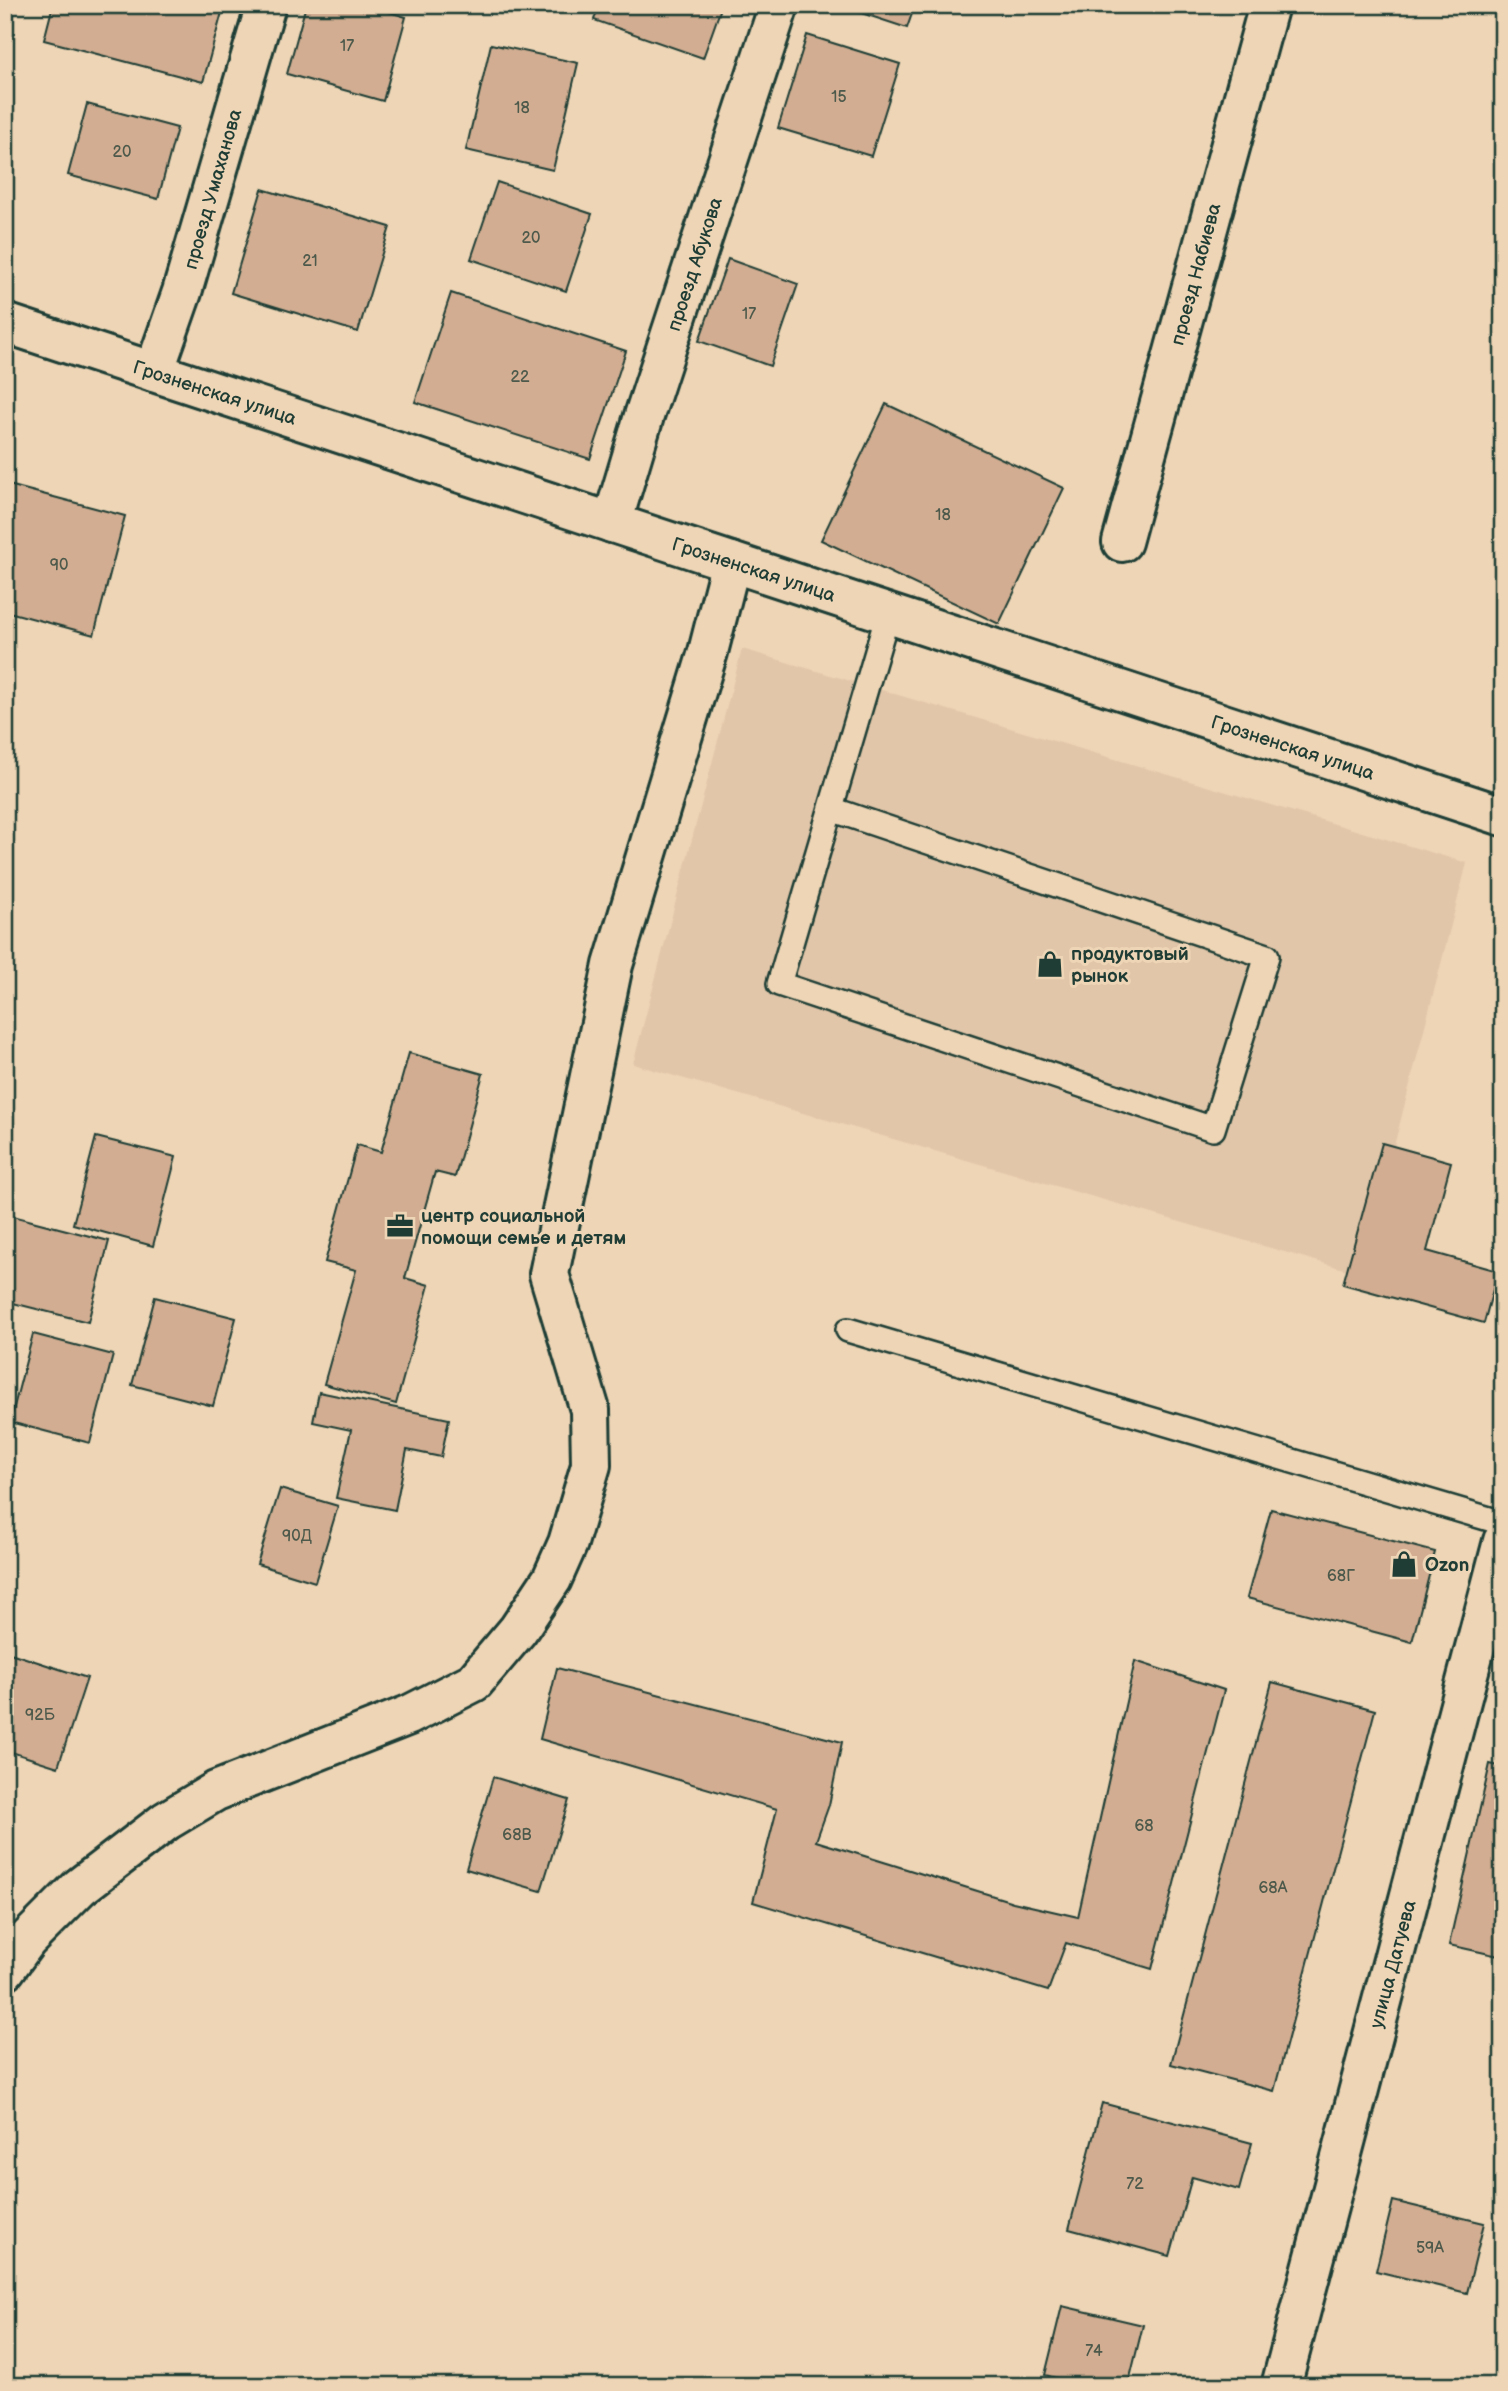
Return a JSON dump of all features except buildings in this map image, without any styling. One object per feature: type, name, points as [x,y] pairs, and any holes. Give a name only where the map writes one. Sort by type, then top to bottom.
[{"type":"street","name":"проезд Умаханова","points":[[154,372],[182,292],[266,5]]},
{"type":"street","name":"проезд Абукова","points":[[612,523],[644,416],[779,5]]},
{"type":"street","name":"проезд Набиева","points":[[1122,542],[1269,5]]},
{"type":"street","name":"Грозненская улица","points":[[5,323],[1503,816]]},
{"type":"street","points":[[5,1970],[27,1940],[79,1887],[166,1821],[216,1791],[409,1715],[474,1682],[518,1630],[552,1579],[568,1543],[591,1465],[590,1410],[548,1274],[613,965],[708,652],[731,562]]},
{"type":"street","name":"улица Датуева","points":[[1281,2386],[1503,1541]]},
{"type":"lane","points":[[831,809],[1268,956],[1213,1129],[779,984],[888,614]]},
{"type":"lane","points":[[848,1330],[1503,1523]]},
{"type":"shaded area","name":"продуктовый рынок","points":[[742,649],[1467,863],[1361,1274],[633,1064]]},
{"type":"place","name":"продуктовый рынок","points":[[1050,964]]},
{"type":"place","name":"центр социальной помощи семье и детям","points":[[400,1226]]},
{"type":"place","name":"Ozon","points":[[1404,1564]]}]
